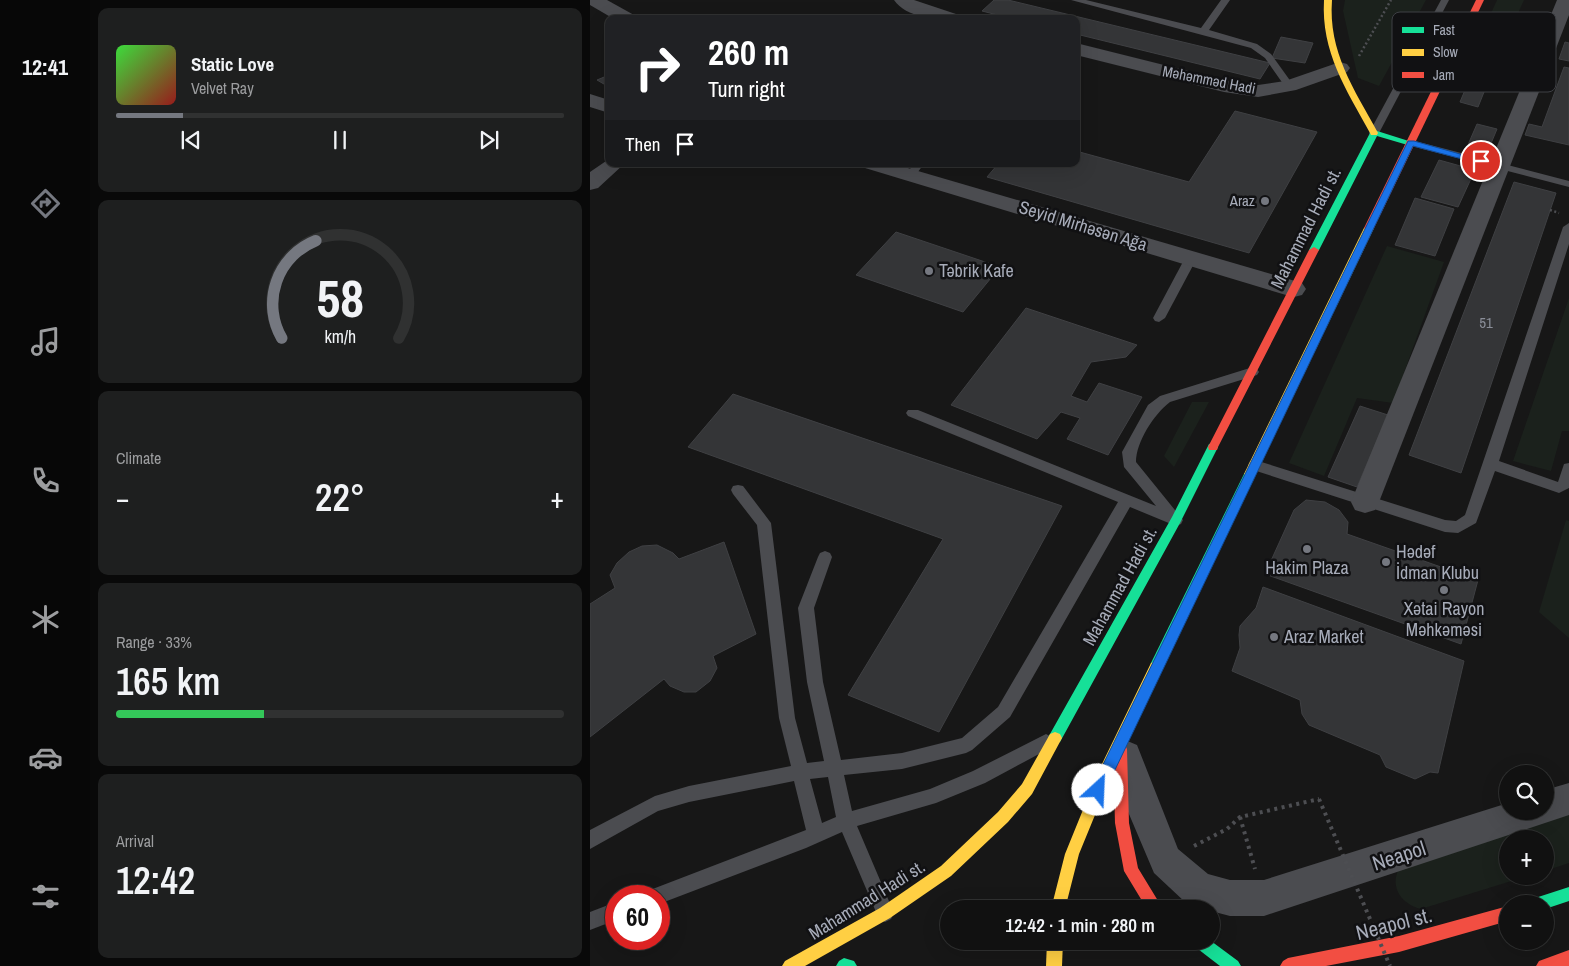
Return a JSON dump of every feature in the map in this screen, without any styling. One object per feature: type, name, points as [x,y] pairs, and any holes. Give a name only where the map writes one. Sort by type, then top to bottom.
[{"type":"main road","points":[[1328,0],[1326,23],[1331,44],[1340,68],[1374,133],[1411,143]]},
{"type":"main road","points":[[1474,12],[1480,0]]},
{"type":"main road","points":[[1060,900],[1075,847],[1090,808],[1120,742],[1169,645],[1436,92]]},
{"type":"main road","name":"Mahammad Hadi st.","points":[[790,966],[885,913],[946,871],[1003,818],[1027,789],[1176,520],[1374,133]]},
{"type":"main road","points":[[1120,742],[1122,823],[1131,871],[1150,900]]},
{"type":"main road","points":[[1554,899],[1569,894]]},
{"type":"main road","name":"Neapol st.","points":[[1288,966],[1323,961],[1406,942],[1499,916]]},
{"type":"main road","points":[[1054,966],[1055,950]]},
{"type":"main road","points":[[1211,950],[1233,966]]},
{"type":"main road","points":[[1544,966],[1569,958]]},
{"type":"main road","points":[[844,966],[849,966]]},
{"type":"street","points":[[594,0],[621,15]]},
{"type":"street","points":[[902,0],[911,6],[940,15]]},
{"type":"street","points":[[1556,24],[1566,0]]},
{"type":"street","name":"Məhəmməd Hadi","points":[[1080,51],[1241,89],[1258,91],[1289,86],[1340,68]]},
{"type":"street","points":[[1365,502],[1528,92]]},
{"type":"street","points":[[590,100],[605,106]]},
{"type":"street","points":[[590,183],[609,167]]},
{"type":"street","name":"Seyid Mirhəsən Ağa","points":[[898,167],[915,169],[1191,258],[1294,289]]},
{"type":"street","points":[[1120,742],[1143,807],[1166,861]]},
{"type":"street","points":[[1554,805],[1569,800]]},
{"type":"street","name":"Neapol","points":[[1166,861],[1198,889],[1230,898],[1264,898],[1506,820]]},
{"type":"lane","points":[[1075,0],[1203,31],[1254,46],[1268,56],[1289,86]]},
{"type":"lane","points":[[1203,31],[1226,0]]},
{"type":"lane","points":[[1440,12],[1446,0]]},
{"type":"lane","points":[[1374,133],[1396,92]]},
{"type":"lane","points":[[1411,143],[1569,184]]},
{"type":"lane","points":[[1255,464],[1365,502],[1445,526],[1458,527],[1471,519],[1492,464],[1569,227]]},
{"type":"lane","points":[[1159,318],[1191,258]]},
{"type":"lane","points":[[1176,520],[1129,463],[1129,452],[1153,408],[1166,399],[1253,372]]},
{"type":"lane","points":[[913,413],[1176,520]]},
{"type":"lane","points":[[1492,464],[1559,488],[1565,484],[1569,468]]},
{"type":"lane","points":[[738,490],[764,523],[787,718],[816,835]]},
{"type":"lane","points":[[590,840],[608,828],[655,804],[690,794],[800,772],[902,761],[966,745],[1004,712],[1127,500]]},
{"type":"lane","points":[[825,557],[806,608],[815,682],[846,821],[885,913]]},
{"type":"lane","points":[[670,891],[816,835],[846,821],[930,797],[979,777],[1056,737]]},
{"type":"lane","points":[[590,921],[605,915]]},
{"type":"path","points":[[1340,68],[1354,63],[1391,0]]},
{"type":"path","points":[[1166,861],[1227,829],[1240,817],[1319,798],[1390,966]]},
{"type":"path","points":[[1240,817],[1264,898]]},
{"type":"shaded area","points":[[1345,0],[1426,0],[1419,12],[1392,12],[1392,62],[1379,86],[1358,78],[1343,11]]},
{"type":"shaded area","points":[[1497,0],[1524,0],[1519,12],[1492,12]]},
{"type":"shaded area","points":[[1387,246],[1444,262],[1393,403],[1357,398],[1324,476],[1289,463]]},
{"type":"shaded area","points":[[1569,298],[1569,431],[1562,431],[1551,471],[1513,461]]},
{"type":"shaded area","points":[[1192,402],[1209,402],[1174,467],[1164,456]]},
{"type":"shaded area","points":[[1566,520],[1569,521],[1569,638],[1539,612]]},
{"type":"shaded area","points":[[1569,814],[1569,863],[1554,868],[1554,830],[1516,830]]},
{"type":"shaded area","points":[[1499,835],[1499,885],[1421,909],[1407,903],[1398,893],[1396,880],[1397,872],[1401,865]]},
{"type":"building","points":[[994,0],[1008,0],[1070,15],[998,15],[982,11]]},
{"type":"building","points":[[1080,17],[1270,63],[1260,79],[1080,35]]},
{"type":"building","points":[[1281,37],[1313,43],[1305,63],[1272,58]]},
{"type":"building","points":[[1565,42],[1569,43],[1569,61],[1559,59]]},
{"type":"building","points":[[1564,67],[1569,68],[1569,145],[1525,135],[1529,124],[1542,127]]},
{"type":"building","points":[[605,77],[605,85],[597,80]]},
{"type":"building","points":[[1464,92],[1484,92],[1478,107],[1460,102]]},
{"type":"building","points":[[1235,111],[1317,132],[1249,253],[987,177],[995,167],[1080,167],[1080,152],[1189,182]]},
{"type":"building","points":[[1477,124],[1497,129],[1487,153],[1467,147]]},
{"type":"building","points":[[1439,160],[1475,170],[1458,207],[1421,197]]},
{"type":"building","points":[[1514,182],[1556,193],[1461,473],[1409,455]]},
{"type":"building","points":[[1415,198],[1454,209],[1435,256],[1395,245]]},
{"type":"building","name":"Təbrik Kafe","points":[[896,232],[1000,267],[963,312],[856,275]]},
{"type":"building","points":[[1026,308],[1137,345],[1126,357],[1091,362],[1071,396],[1087,402],[1099,383],[1142,397],[1108,455],[1067,439],[1080,418],[1061,412],[1037,439],[951,405]]},
{"type":"building","points":[[733,394],[1062,506],[939,732],[848,695],[943,539],[688,447]]},
{"type":"building","points":[[1360,406],[1388,415],[1357,487],[1328,477]]},
{"type":"building","points":[[1306,500],[1325,502],[1339,510],[1348,522],[1347,534],[1478,580],[1461,644],[1265,574],[1294,510]]},
{"type":"building","points":[[724,542],[756,634],[713,656],[717,668],[710,681],[696,692],[684,692],[670,686],[664,679],[590,737],[590,604],[615,588],[610,575],[617,563],[629,552],[642,546],[657,545],[673,553],[679,559]]},
{"type":"building","points":[[1263,587],[1464,661],[1438,773],[1430,772],[1415,779],[1386,767],[1380,755],[1309,725],[1302,714],[1300,700],[1232,671],[1240,648],[1240,626],[1256,608]]},
{"type":"traffic: fast","points":[[1314,250],[1374,133],[1411,143]]},
{"type":"traffic: fast","points":[[1055,738],[1176,520],[1213,447]]},
{"type":"traffic: fast","points":[[1156,667],[1250,474]]},
{"type":"traffic: fast","points":[[1554,899],[1569,894]]},
{"type":"traffic: fast","points":[[1211,950],[1233,966]]},
{"type":"traffic: fast","points":[[844,966],[849,966]]},
{"type":"traffic: slow","points":[[1328,0],[1327,18],[1333,53],[1374,133]]},
{"type":"traffic: slow","points":[[1250,474],[1369,228]]},
{"type":"traffic: slow","points":[[1060,900],[1072,854],[1105,773],[1156,667]]},
{"type":"traffic: slow","points":[[790,966],[885,913],[946,871],[1003,817],[1027,789],[1055,738]]},
{"type":"traffic: slow","points":[[1054,966],[1055,950]]},
{"type":"traffic: jam","points":[[1474,12],[1480,0]]},
{"type":"traffic: jam","points":[[1369,228],[1435,92]]},
{"type":"traffic: jam","points":[[1213,447],[1314,250]]},
{"type":"traffic: jam","points":[[1120,749],[1122,823],[1131,871],[1150,900]]},
{"type":"traffic: jam","points":[[1288,966],[1399,944],[1499,916]]},
{"type":"traffic: jam","points":[[1544,966],[1569,958]]},
{"type":"place","name":"Araz","points":[[1265,201]]},
{"type":"place","name":"Təbrik Kafe","points":[[929,271]]},
{"type":"place","name":"Hakim Plaza","points":[[1307,549]]},
{"type":"place","name":"Hədəf İdman Klubu","points":[[1386,562]]},
{"type":"place","name":"Xətai Rayon Məhkəməsi","points":[[1444,590]]},
{"type":"place","name":"Araz Market","points":[[1274,637]]},
{"type":"route","points":[[1098,790],[1411,143],[1481,161]]}]
